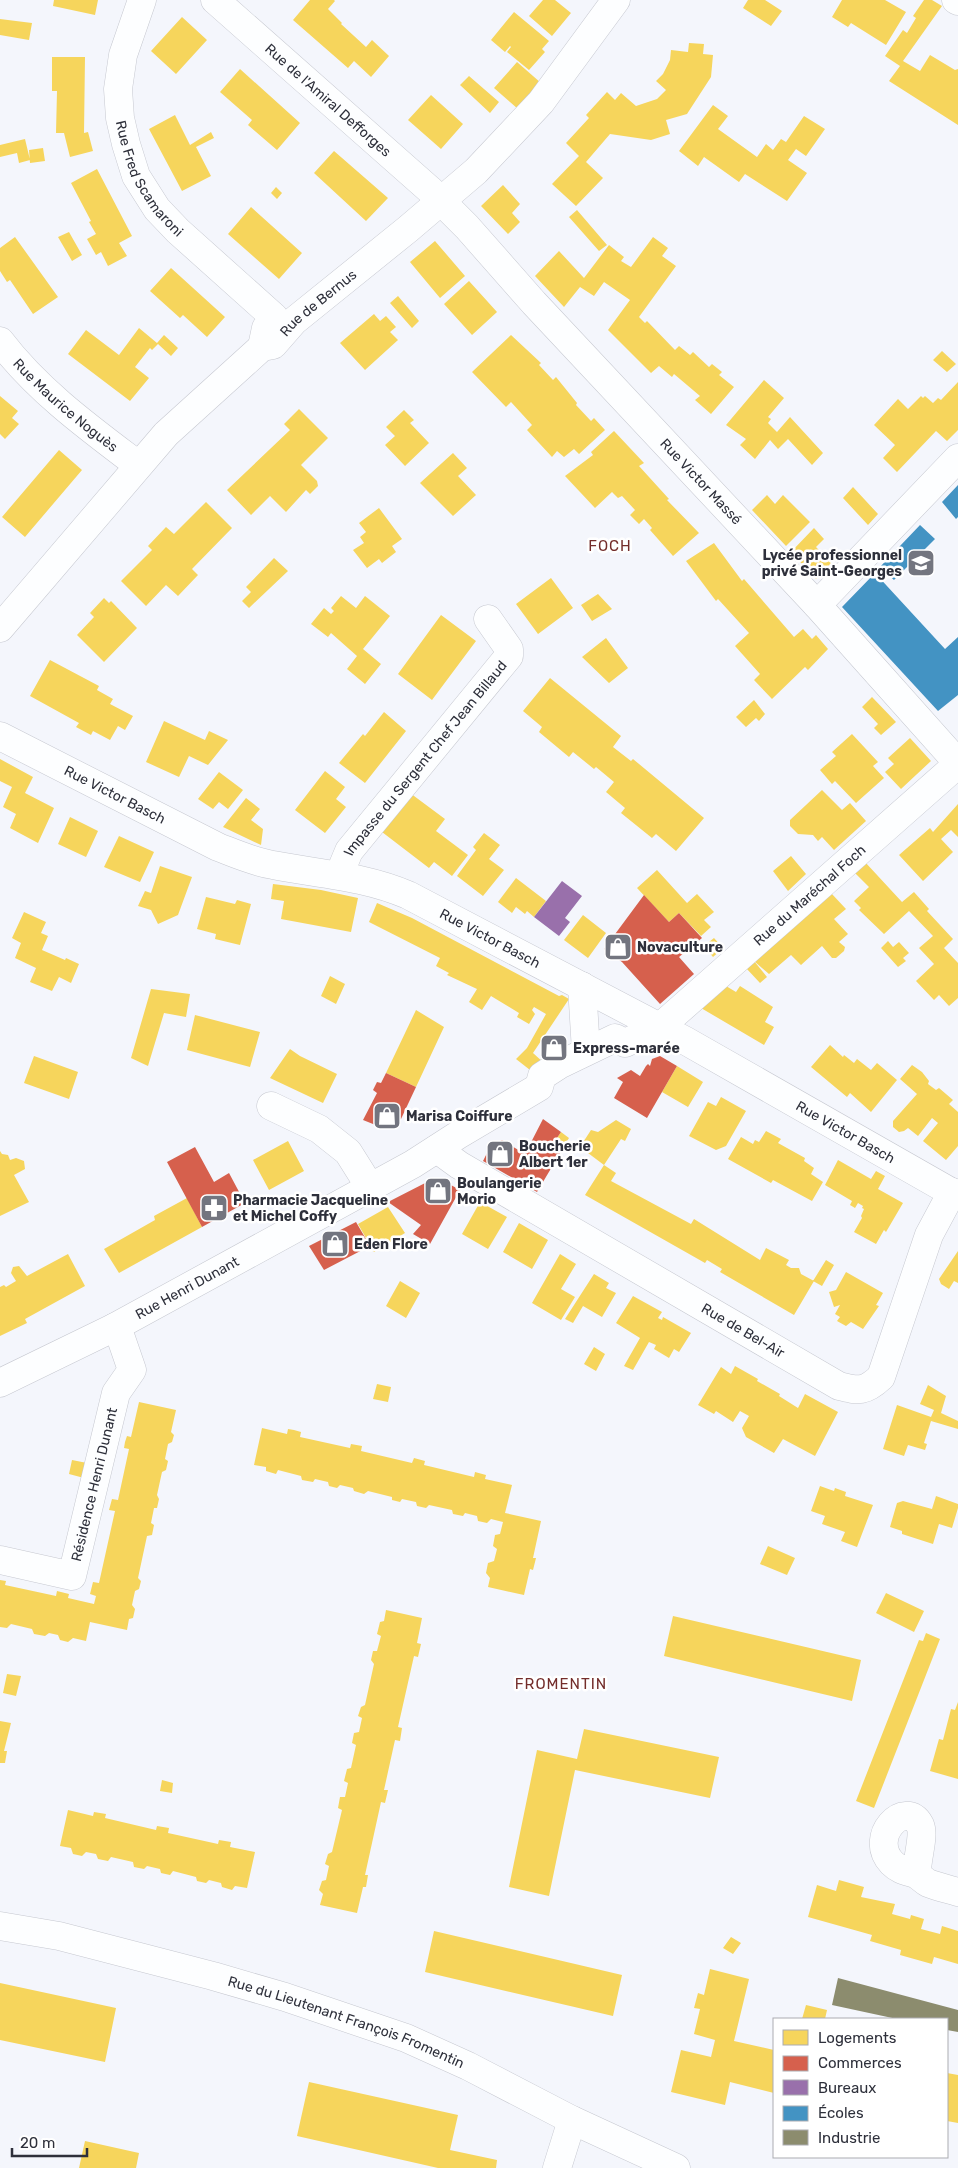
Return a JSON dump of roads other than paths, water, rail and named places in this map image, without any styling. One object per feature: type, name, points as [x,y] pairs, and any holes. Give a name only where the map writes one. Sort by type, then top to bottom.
[{"type":"street","name":"Rue Fred Scamaroni","points":[[142,0],[123,55],[118,88],[120,118],[136,176],[157,209],[178,231],[284,319]]},
{"type":"street","name":"Rue de l'Amiral Defforges","points":[[215,0],[441,201]]},
{"type":"street","name":"Rue de Bernus","points":[[284,319],[441,201],[487,160],[541,102],[616,0]]},
{"type":"street","name":"Rue Victor Massé","points":[[441,201],[816,605],[958,764]]},
{"type":"street","points":[[0,628],[166,434],[262,347],[266,328],[284,319]]},
{"type":"street","name":"Rue Maurice Noguès","points":[[0,341],[38,383],[138,465]]},
{"type":"street","points":[[816,605],[958,458]]},
{"type":"street","name":"Impasse du Sergent Chef Jean Billaud","points":[[339,874],[349,851],[509,656],[509,649],[488,619]]},
{"type":"street","name":"Rue Victor Basch","points":[[0,736],[218,847],[248,859],[272,865],[339,874],[389,886],[408,895],[660,1028],[955,1194]]},
{"type":"street","name":"Rue du Maréchal Foch","points":[[660,1028],[958,764]]},
{"type":"street","points":[[582,986],[586,1051]]},
{"type":"street","name":"Rue Henri Dunant","points":[[0,1383],[115,1327],[438,1149],[539,1087],[542,1076],[586,1051],[615,1038],[626,1043],[660,1028]]},
{"type":"street","name":"Rue Henri Dunant","points":[[539,1087],[549,1090],[625,1053],[626,1043]]},
{"type":"street","points":[[271,1106],[319,1129],[348,1152],[370,1187]]},
{"type":"street","name":"Rue de Bel-Air","points":[[438,1149],[458,1165],[839,1386],[858,1391],[871,1386],[881,1377],[929,1235],[955,1194]]},
{"type":"street","name":"Résidence Henri Dunant","points":[[0,1560],[72,1576],[116,1393],[132,1370],[121,1338],[115,1327]]},
{"type":"street","points":[[917,1875],[926,1882],[958,1892]]},
{"type":"street","name":"Rue du Lieutenant François Fromentin","points":[[0,1926],[59,1936],[213,1976],[285,1997],[397,2035],[468,2066],[572,2120],[676,2168]]},
{"type":"street","points":[[557,2168],[572,2120]]},
{"type":"place","name":"Lycée professionnel privé Saint-Georges","points":[[921,563]]},
{"type":"place","name":"Novaculture","points":[[618,947]]},
{"type":"place","name":"Express-marée","points":[[554,1048]]},
{"type":"place","name":"Marisa Coiffure","points":[[387,1116]]},
{"type":"place","name":"Boucherie Albert 1er","points":[[500,1154]]},
{"type":"place","name":"Boulangerie Morio","points":[[438,1191]]},
{"type":"place","name":"Pharmacie Jacqueline et Michel Coffy","points":[[214,1208]]},
{"type":"place","name":"Eden Flore","points":[[335,1244]]},
{"type":"district","name":"FOCH","points":[[610,546]]},
{"type":"district","name":"FROMENTIN","points":[[561,1684]]}]
